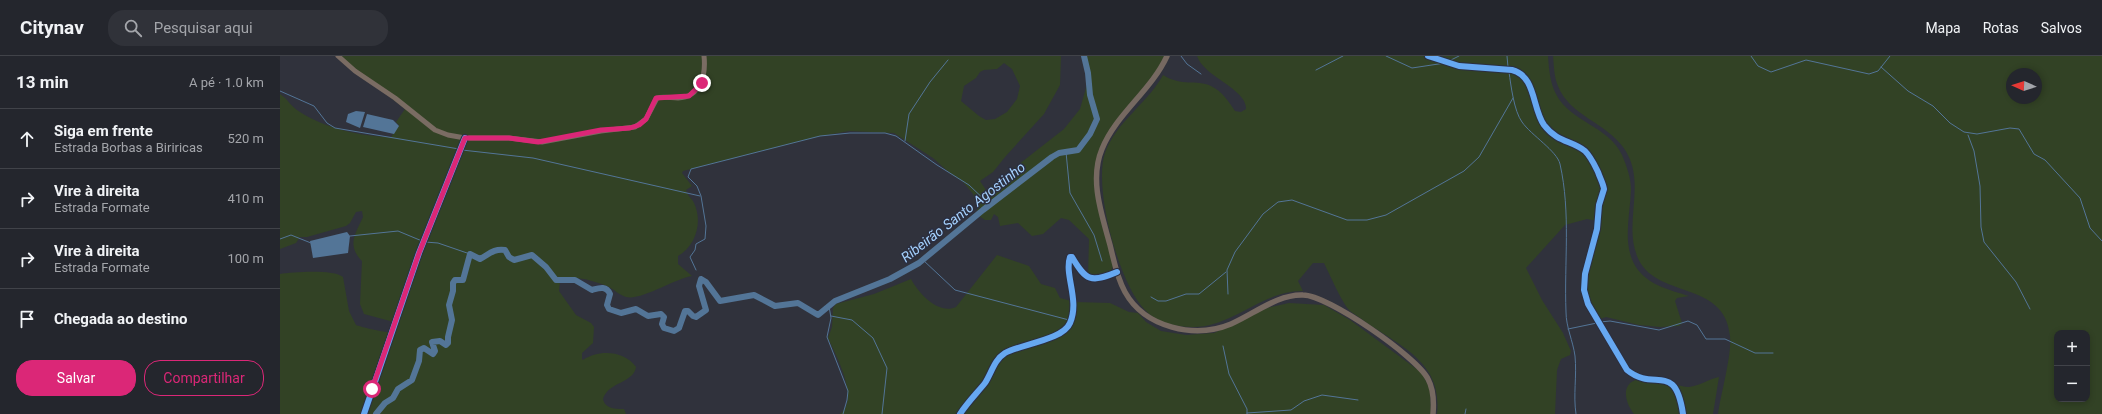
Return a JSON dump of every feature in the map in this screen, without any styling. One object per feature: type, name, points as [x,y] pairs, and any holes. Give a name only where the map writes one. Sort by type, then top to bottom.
[{"type":"highway","points":[[1167,56],[1153,80],[1114,128],[1102,150],[1098,162],[1097,173],[1099,201],[1117,272],[1126,293],[1143,313],[1159,322],[1186,330],[1199,332],[1217,329],[1287,297],[1303,295],[1323,299],[1404,352],[1418,365],[1428,378],[1432,388],[1433,414]]},
{"type":"main road","points":[[338,56],[355,71],[396,98],[435,130],[448,135],[465,138],[509,138],[538,142],[601,130],[635,127],[646,119],[656,98],[684,98],[694,92],[704,78],[704,56]]},
{"type":"street","points":[[1428,56],[1452,65],[1512,70],[1524,75],[1543,124],[1555,136],[1582,150],[1590,157],[1604,189],[1599,205],[1596,236],[1585,274],[1585,297],[1627,370],[1637,376],[1663,380],[1673,384],[1679,393],[1683,414]]},
{"type":"street","points":[[364,414],[419,253],[465,138]]},
{"type":"street","points":[[960,414],[988,378],[1000,357],[1016,348],[1054,336],[1068,328],[1072,318],[1074,302],[1070,257],[1072,257],[1082,274],[1091,279],[1099,279],[1117,272]]},
{"type":"green space","points":[[338,56],[1061,56],[1060,85],[1044,114],[993,172],[980,181],[986,190],[1064,129],[1080,109],[1089,77],[1083,56],[1165,56],[1162,64],[1108,134],[1095,172],[1114,264],[1110,273],[1105,278],[1088,278],[1089,239],[1069,220],[1061,218],[1043,234],[1032,236],[1018,223],[1000,226],[998,217],[994,214],[991,220],[985,220],[979,216],[973,194],[963,182],[951,174],[933,158],[894,133],[849,131],[821,136],[683,171],[682,173],[692,186],[686,190],[697,210],[698,225],[693,240],[684,252],[678,256],[678,264],[692,276],[649,293],[632,297],[623,296],[607,286],[590,280],[571,278],[560,281],[559,291],[576,315],[591,323],[594,327],[593,343],[582,353],[582,359],[583,360],[596,354],[611,353],[625,358],[636,367],[631,376],[610,389],[603,399],[608,407],[624,409],[626,414],[280,414],[280,274],[294,272],[323,272],[338,274],[343,277],[349,311],[356,325],[373,330],[390,332],[393,324],[390,321],[364,314],[360,304],[362,261],[354,250],[353,244],[355,234],[363,217],[362,211],[356,212],[350,223],[346,226],[307,237],[300,237],[296,243],[280,249],[280,94],[297,110],[321,123],[356,133],[380,137],[391,137],[399,125],[396,122],[405,109]],"holes":[[[1004,63],[1012,69],[1020,86],[1017,99],[1007,112],[995,119],[986,120],[961,101],[964,86],[976,78],[980,72],[984,70],[997,69]]]},
{"type":"green space","points":[[1197,56],[1548,56],[1552,85],[1562,103],[1570,111],[1608,137],[1616,145],[1622,155],[1631,186],[1628,242],[1633,261],[1638,270],[1655,284],[1689,296],[1677,298],[1675,301],[1682,323],[1679,326],[1660,327],[1639,325],[1606,317],[1600,319],[1591,306],[1586,292],[1586,276],[1598,221],[1587,219],[1565,225],[1526,268],[1542,300],[1563,333],[1571,351],[1570,355],[1561,359],[1557,370],[1555,414],[1437,414],[1437,396],[1433,381],[1426,368],[1404,347],[1350,311],[1324,263],[1313,263],[1298,281],[1303,291],[1288,292],[1274,296],[1221,322],[1207,326],[1186,327],[1160,321],[1145,310],[1135,297],[1126,279],[1111,235],[1103,189],[1102,169],[1105,153],[1110,142],[1124,122],[1157,85],[1163,75],[1176,81],[1200,83],[1211,86],[1228,100],[1235,111],[1241,112],[1246,109],[1240,95],[1208,70]]},
{"type":"green space","points":[[1553,56],[2102,56],[2102,414],[1718,414],[1728,363],[1730,344],[1730,336],[1725,318],[1716,306],[1703,297],[1658,279],[1646,270],[1637,256],[1633,243],[1632,229],[1635,187],[1634,173],[1630,160],[1623,147],[1616,139],[1579,112],[1563,96],[1558,86],[1554,71]]},
{"type":"green space","points":[[997,255],[1029,266],[1041,284],[1055,288],[1060,298],[1075,302],[1110,303],[1129,312],[1138,313],[1146,322],[1161,331],[1186,335],[1214,333],[1267,308],[1289,303],[1324,305],[1350,320],[1422,373],[1430,389],[1431,414],[840,414],[846,407],[848,398],[847,388],[841,366],[828,338],[832,327],[833,308],[836,304],[874,294],[911,279],[919,291],[930,302],[936,306],[950,309],[956,307]]},
{"type":"green space","points":[[1719,377],[1713,414],[1634,414],[1627,400],[1626,391],[1630,384],[1636,380],[1654,380],[1689,387]]},
{"type":"water","points":[[356,111],[365,112],[360,128],[346,122],[348,114]]},
{"type":"water","points":[[367,114],[393,120],[399,126],[394,134],[363,127]]},
{"type":"water","points":[[347,232],[350,236],[348,253],[313,258],[310,241]]},
{"type":"waterway","name":"Ribeirão Santo Agostinho","points":[[376,414],[385,403],[393,398],[398,389],[412,380],[419,361],[420,350],[424,348],[433,354],[435,351],[432,342],[440,341],[446,345],[448,343],[452,320],[449,305],[453,291],[453,283],[455,280],[463,280],[470,254],[480,259],[491,252],[505,250],[509,257],[514,260],[532,255],[546,267],[556,280],[575,280],[592,290],[602,288],[606,289],[610,294],[607,305],[609,309],[621,313],[636,309],[648,316],[661,314],[664,317],[662,324],[664,328],[674,331],[679,328],[685,311],[688,311],[696,317],[706,310],[699,286],[701,279],[706,282],[720,301],[754,295],[775,306],[798,303],[818,315],[835,301],[890,279],[919,263],[983,210],[1052,157],[1059,153],[1078,150],[1090,134],[1097,119],[1090,95],[1088,73],[1084,56]]},
{"type":"waterway","points":[[1181,56],[1187,64],[1201,74]]},
{"type":"waterway","points":[[1316,70],[1343,56]]},
{"type":"waterway","points":[[1386,56],[1412,68],[1445,63]]},
{"type":"waterway","points":[[1449,61],[1459,56]]},
{"type":"waterway","points":[[1507,56],[1508,67]]},
{"type":"waterway","points":[[1751,56],[1758,66],[1771,72],[1806,60],[1869,74],[1878,71],[1890,56]]},
{"type":"waterway","points":[[905,141],[909,114],[930,82],[948,60]]},
{"type":"waterway","points":[[1881,67],[1908,91],[1933,106],[1950,123],[1964,132],[1977,134],[2010,128],[2019,129],[2034,154],[2045,160],[2080,198],[2090,228],[2102,241]]},
{"type":"waterway","points":[[1509,72],[1513,98],[1519,117],[1526,127],[1549,148],[1560,164],[1566,219],[1566,318],[1575,356],[1576,414]]},
{"type":"waterway","points":[[280,91],[314,106],[327,123],[335,128],[459,149]]},
{"type":"waterway","points":[[1228,294],[1227,270],[1235,252],[1263,214],[1278,202],[1292,200],[1347,220],[1367,220],[1386,215],[1464,171],[1479,157],[1513,98]]},
{"type":"waterway","points":[[696,270],[690,257],[695,250],[696,244],[705,239],[706,226],[701,196],[697,186],[688,177],[691,169],[820,136],[850,133],[885,133],[896,136],[937,165],[969,185],[990,205]]},
{"type":"waterway","points":[[1968,135],[1974,151],[1980,186],[1981,227],[1984,242],[2016,282],[2030,309]]},
{"type":"waterway","points":[[462,150],[533,158],[700,196]]},
{"type":"waterway","points":[[1066,152],[1070,193],[1094,235],[1102,261]]},
{"type":"waterway","points":[[350,236],[398,231],[422,241]]},
{"type":"waterway","points":[[280,239],[291,235],[311,243]]},
{"type":"waterway","points":[[425,242],[438,243],[470,254]]},
{"type":"waterway","points":[[923,260],[955,290],[1069,320]]},
{"type":"waterway","points":[[1151,297],[1158,301],[1166,301],[1186,294],[1199,294],[1226,272]]},
{"type":"waterway","points":[[829,306],[831,318],[827,337],[848,391],[843,414]]},
{"type":"waterway","points":[[831,316],[852,320],[873,338],[887,368],[882,414]]},
{"type":"waterway","points":[[1600,322],[1610,321],[1659,330],[1688,321],[1697,325],[1706,339],[1725,339],[1755,353],[1773,353]]},
{"type":"waterway","points":[[1568,329],[1597,323]]},
{"type":"waterway","points":[[1223,346],[1229,374],[1247,409],[1247,414]]},
{"type":"waterway","points":[[1247,413],[1291,410],[1304,401],[1322,395],[1358,400]]},
{"type":"waterway","points":[[1465,414],[1466,409]]},
{"type":"cycle path","points":[[1428,56],[1459,66],[1512,70],[1520,73],[1530,86],[1537,110],[1544,125],[1554,135],[1580,147],[1589,156],[1598,172],[1604,189],[1599,205],[1597,229],[1585,274],[1584,290],[1588,304],[1627,370],[1646,379],[1669,382],[1675,388],[1683,414]]},
{"type":"cycle path","points":[[364,414],[419,253],[465,138]]},
{"type":"cycle path","points":[[960,414],[985,383],[1001,356],[1012,350],[1051,338],[1066,329],[1073,314],[1073,297],[1069,272],[1070,257],[1072,257],[1081,271],[1090,278],[1101,278],[1117,272]]},
{"type":"route","points":[[372,389],[419,253],[465,138],[509,138],[542,142],[601,130],[635,127],[646,119],[656,98],[684,98],[694,92],[702,83]]}]
